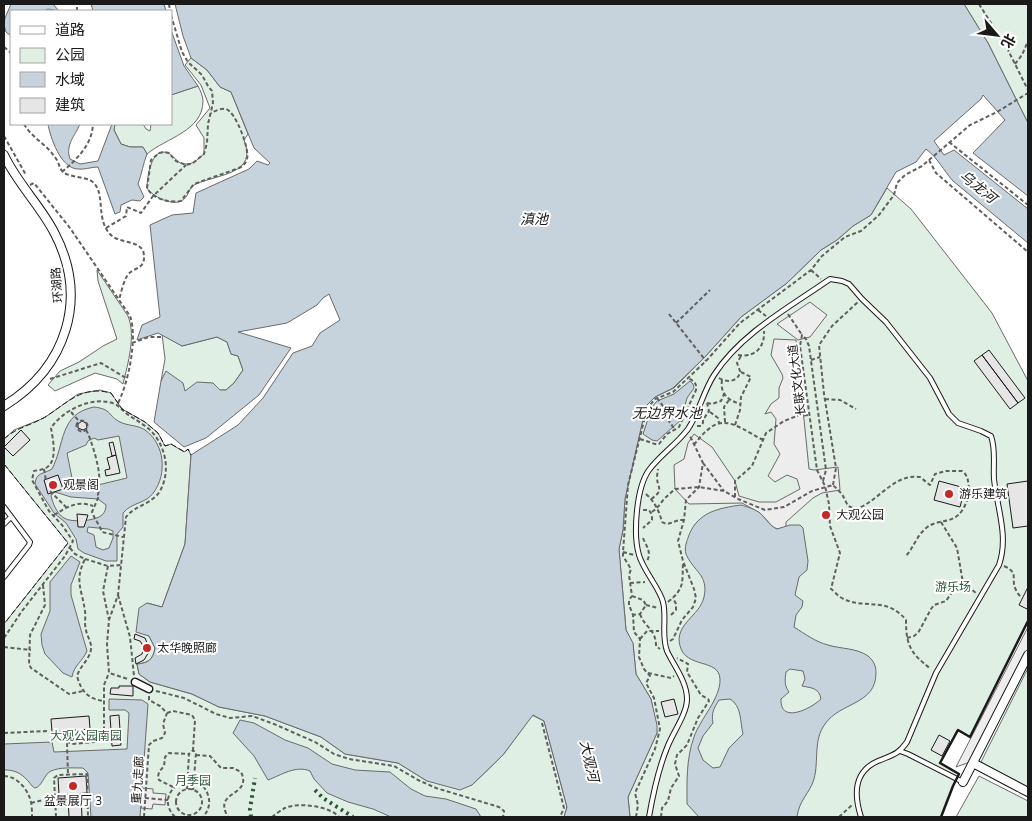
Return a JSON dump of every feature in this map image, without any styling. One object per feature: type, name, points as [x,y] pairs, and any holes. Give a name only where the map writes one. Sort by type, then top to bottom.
[{"type":"street","name":"环湖路","points":[[4,155],[7,169],[53,229],[63,250],[71,294],[64,335],[47,368],[20,396],[4,406]]},
{"type":"street","points":[[963,782],[1028,655]]},
{"type":"street","points":[[135,682],[149,689]]},
{"type":"street","points":[[973,763],[1028,792]]},
{"type":"lane","points":[[648,817],[667,748],[687,706],[685,687],[665,643],[664,605],[639,555],[637,511],[647,472],[687,430],[714,375],[733,353],[786,309],[830,279],[849,284],[886,322],[930,378],[949,414],[958,423],[991,436],[994,478],[1004,538],[1003,554],[999,565],[936,673],[907,742],[900,751],[865,769],[856,787],[856,802],[861,817]]},
{"type":"lane","points":[[4,508],[30,542],[4,577]]},
{"type":"lane","points":[[4,524],[11,517]]},
{"type":"lane","points":[[900,751],[963,782]]},
{"type":"path","points":[[640,639],[634,632],[633,615],[629,605],[629,600],[632,596],[630,569],[623,556],[623,552],[627,494],[647,409],[657,398],[673,392],[740,323],[811,270],[822,256],[845,237],[860,231],[879,215],[894,195],[897,183],[905,176],[922,166],[970,125],[997,112],[1028,91],[1015,64],[979,4]]},
{"type":"path","points":[[106,228],[126,216],[127,207],[141,213],[154,196],[186,165],[193,163],[204,154],[213,102],[212,91],[202,75],[188,62],[182,52],[172,17]]},
{"type":"path","points":[[1015,64],[1022,55],[1028,41]]},
{"type":"path","points":[[186,165],[181,164],[169,153],[164,152],[155,156],[146,181],[147,188],[154,196],[171,201],[181,201],[194,184],[244,165],[247,160],[248,149],[235,117],[227,109],[221,109],[211,114]]},
{"type":"path","points":[[25,125],[28,131],[46,145],[56,158],[62,172],[73,178],[89,180],[99,190],[101,216],[111,236],[117,240],[134,243],[141,247],[144,254],[142,265],[127,276],[119,300]]},
{"type":"path","points":[[62,172],[81,154],[89,141],[93,125]]},
{"type":"path","points":[[4,136],[33,183],[70,228],[130,316],[132,322],[132,344],[126,378],[117,405]]},
{"type":"path","points":[[949,142],[1028,205]]},
{"type":"path","points":[[928,160],[936,173],[1028,252]]},
{"type":"path","points":[[811,270],[825,283]]},
{"type":"path","points":[[676,324],[710,290]]},
{"type":"path","points":[[833,485],[836,468],[819,345],[832,326],[862,299]]},
{"type":"path","points":[[786,309],[802,335]]},
{"type":"path","points":[[669,314],[705,360]]},
{"type":"path","points":[[733,353],[741,356],[751,355],[761,347],[764,326]]},
{"type":"path","name":"长联文化大道","points":[[802,335],[809,346],[826,470],[823,481]]},
{"type":"path","name":"长联文化大道","points":[[802,335],[800,346],[817,470],[823,481]]},
{"type":"path","points":[[132,344],[150,337],[161,337]]},
{"type":"path","points":[[714,375],[722,380],[734,380],[740,372],[737,363],[741,356]]},
{"type":"path","points":[[811,360],[820,357]]},
{"type":"path","points":[[50,379],[101,363],[126,378]]},
{"type":"path","points":[[735,425],[739,418],[743,390],[751,376],[740,372]]},
{"type":"path","points":[[639,439],[659,444],[667,434],[679,427],[684,420],[690,400],[697,386],[694,381],[688,378]]},
{"type":"path","points":[[722,380],[721,388],[724,394],[729,400],[740,404]]},
{"type":"path","points":[[701,400],[712,404],[721,401],[724,394]]},
{"type":"path","points":[[657,398],[669,414],[666,418],[675,430]]},
{"type":"path","points":[[825,398],[840,400],[856,409]]},
{"type":"path","points":[[725,422],[724,407],[729,400]]},
{"type":"path","points":[[4,638],[70,548],[73,541],[49,511],[32,480],[34,471],[44,469],[50,464],[54,442],[51,428],[56,421],[88,402],[117,405],[155,436],[165,454],[166,464],[165,478],[161,490],[147,503],[126,517],[118,595],[109,620],[107,644],[109,673],[104,686],[104,735],[101,740],[96,742],[72,744],[46,731],[4,733]]},
{"type":"path","points":[[707,403],[709,411],[714,414],[719,423]]},
{"type":"path","points":[[71,411],[79,421]]},
{"type":"path","points":[[691,424],[701,426],[704,417],[709,411]]},
{"type":"path","points":[[735,497],[734,480],[752,466],[766,433],[784,421],[797,416],[810,415]]},
{"type":"path","points":[[79,421],[87,422],[88,428],[86,430],[94,450],[99,481],[96,488],[99,489],[99,496],[92,512],[102,532],[124,537]]},
{"type":"path","points":[[79,421],[77,429],[83,432],[86,430]]},
{"type":"path","points":[[694,445],[705,432],[719,423],[725,422],[735,425],[762,440]]},
{"type":"path","points":[[687,430],[703,463],[724,491]]},
{"type":"path","points":[[651,498],[658,492],[660,486],[657,477],[659,471],[655,462]]},
{"type":"path","points":[[665,643],[673,639],[682,620],[693,607],[696,598],[678,541],[684,520],[686,500],[699,487],[703,463]]},
{"type":"path","points":[[44,469],[46,481]]},
{"type":"path","points":[[833,485],[842,494],[848,506],[856,509],[864,507],[897,481],[920,477],[930,485],[935,474],[946,471],[962,471],[967,477],[970,491],[964,508],[951,520],[926,527],[905,558]]},
{"type":"path","points":[[823,481],[829,504],[830,526],[840,554],[831,589],[840,597],[855,602],[886,606],[899,611],[906,620],[909,648],[918,659],[936,673]]},
{"type":"path","points":[[652,512],[675,489],[699,487],[724,491],[766,510],[784,507],[812,491],[833,485]]},
{"type":"path","points":[[50,491],[66,507]]},
{"type":"path","points":[[641,491],[651,498],[662,522],[666,525],[677,519],[684,520]]},
{"type":"path","points":[[658,492],[664,499]]},
{"type":"path","points":[[54,516],[66,507],[86,503],[94,506]]},
{"type":"path","points":[[637,511],[646,509],[652,512]]},
{"type":"path","points":[[643,563],[650,556],[643,539],[643,528],[652,520],[652,512]]},
{"type":"path","points":[[941,522],[957,548],[963,582],[981,596]]},
{"type":"path","points":[[70,548],[75,554],[86,559],[108,566],[122,565]]},
{"type":"path","points":[[623,552],[639,555]]},
{"type":"path","points":[[86,559],[79,572],[86,629],[91,646],[88,657],[76,676],[83,691],[88,696],[104,701]]},
{"type":"path","points":[[632,596],[643,600],[646,605],[656,608],[669,602],[682,588],[683,561]]},
{"type":"path","points":[[999,565],[1010,568],[1015,574],[1016,590],[1021,597]]},
{"type":"path","points":[[108,566],[103,591],[109,620]]},
{"type":"path","points":[[907,638],[918,633],[934,605],[946,601],[961,578]]},
{"type":"path","points":[[630,583],[651,581]]},
{"type":"path","points":[[43,585],[45,605],[30,636],[29,664],[31,668],[69,694],[83,691]]},
{"type":"path","points":[[109,673],[134,681],[130,637],[118,595]]},
{"type":"path","points":[[664,616],[674,613],[676,610],[673,598]]},
{"type":"path","points":[[633,615],[640,614],[646,605]]},
{"type":"path","points":[[640,614],[642,621],[655,634],[656,646],[662,650],[667,650]]},
{"type":"path","points":[[636,817],[638,805],[635,793],[660,729],[654,698],[646,683],[650,676],[644,669],[639,657],[640,639],[644,634],[664,629]]},
{"type":"path","points":[[4,647],[31,650]]},
{"type":"path","points":[[661,817],[662,808],[668,801],[671,788],[679,776],[675,764],[678,755],[687,745],[698,718],[709,702],[701,695],[700,690],[687,672],[686,662],[670,655]]},
{"type":"path","points":[[648,673],[666,675],[672,678],[679,674]]},
{"type":"path","points":[[193,790],[196,755],[193,750],[194,720],[192,715],[173,711],[167,713],[160,706],[149,700],[149,689],[184,698],[216,714],[230,718],[252,716],[315,742],[334,754],[349,759],[394,766],[436,788],[498,807],[504,811],[504,817]]},
{"type":"path","name":"重九走廊","points":[[144,817],[149,745],[153,741],[162,738],[165,733],[163,724],[167,713]]},
{"type":"path","points":[[542,723],[564,808],[560,817]]},
{"type":"path","points":[[660,729],[674,732]]},
{"type":"path","points":[[67,742],[68,773]]},
{"type":"path","points":[[187,789],[189,754],[193,750]]},
{"type":"path","points":[[174,788],[158,778],[159,772],[165,764],[165,756],[169,753],[189,754]]},
{"type":"path","points":[[196,755],[210,756],[222,768],[233,768],[241,772],[244,782],[239,791],[228,796],[224,806],[228,817]]},
{"type":"path","points":[[56,817],[54,778],[68,773],[87,774],[88,817]]},
{"type":"path","points":[[4,776],[14,778],[30,796],[32,817]]},
{"type":"path","points":[[175,817],[170,810],[168,800],[174,788],[180,783],[188,781],[194,782],[205,789],[209,799],[208,809],[203,817]]},
{"type":"path","points":[[187,789],[193,790],[200,794],[202,802],[199,809],[193,814],[185,814],[179,809],[176,801],[179,794],[187,789]]},
{"type":"path","points":[[30,803],[55,797],[87,794]]},
{"type":"path","points":[[145,798],[168,800]]},
{"type":"path","points":[[839,817],[856,802]]},
{"type":"path","points":[[272,817],[284,808],[293,805],[316,806],[331,810],[339,817]]},
{"type":"green space","points":[[964,4],[1028,4],[1028,123],[988,43]]},
{"type":"green space","points":[[191,58],[207,70],[220,87],[231,92],[248,134],[244,140],[247,151],[246,160],[234,171],[193,185],[184,200],[172,202],[157,197],[149,191],[147,188],[148,177],[154,158],[162,152],[168,153],[178,162],[184,164],[192,163],[204,154],[204,138],[196,125],[210,108],[201,85],[185,65]]},
{"type":"green space","points":[[198,86],[203,99],[201,111],[197,120],[190,127],[147,154],[143,147],[130,147],[121,144],[114,130],[115,125],[144,125],[150,131],[151,125],[172,125],[172,95]]},
{"type":"green space","name":"大观公园","points":[[887,188],[911,209],[992,313],[1028,381],[1028,621],[970,737],[957,730],[940,763],[959,774],[941,817],[630,817],[628,797],[657,733],[651,699],[636,674],[633,644],[626,630],[619,549],[623,530],[625,499],[646,406],[655,397],[674,388],[741,317],[787,283],[821,250],[871,215]]},
{"type":"green space","points":[[97,270],[128,316],[130,324],[130,350],[123,384],[117,379],[95,373],[55,391],[48,385],[60,371],[117,339],[98,281]]},
{"type":"green space","points":[[162,334],[182,346],[217,337],[227,342],[231,354],[238,356],[243,370],[234,383],[226,390],[184,391],[161,381],[165,359]]},
{"type":"green space","name":"大观公园南园","points":[[100,390],[111,393],[122,409],[145,422],[158,433],[165,446],[171,444],[184,452],[188,449],[191,455],[185,544],[162,607],[147,603],[141,632],[149,636],[155,648],[149,660],[137,664],[139,674],[150,682],[192,694],[219,707],[265,716],[321,737],[345,754],[398,763],[427,781],[472,785],[503,755],[532,715],[544,721],[567,807],[564,817],[4,817],[4,624],[68,543],[4,464],[4,439],[14,430],[44,418],[78,394]]},
{"type":"green space","points":[[1028,668],[1028,788],[981,762]]},
{"type":"green space","points":[[979,776],[1028,801],[1028,817],[956,817]]},
{"type":"shaded area","points":[[810,302],[827,315],[810,337],[798,340],[777,324]]},
{"type":"shaded area","points":[[774,339],[796,340],[809,469],[838,467],[840,490],[822,493],[813,498],[786,522],[786,527],[777,529],[760,513],[742,503],[689,504],[675,489],[674,465],[684,459],[688,443],[694,434],[712,447],[735,481],[739,496],[759,502],[776,502],[800,489],[797,479],[787,475],[775,482],[768,476],[780,454],[774,444],[776,419],[771,412],[765,414],[771,404],[779,398],[779,388],[783,378],[771,355]]},
{"type":"shaded area","points":[[1028,627],[1028,663],[979,759],[956,767]]},
{"type":"shaded area","points":[[143,788],[153,789],[153,793],[166,794],[165,805],[153,804],[152,809],[141,808]]},
{"type":"water","points":[[11,4],[53,4],[58,10],[10,10],[10,35],[6,32],[5,18]]},
{"type":"water","points":[[91,4],[164,4],[166,10],[93,10]]},
{"type":"water","name":"滇池","points":[[175,4],[964,4],[988,43],[1028,123],[1028,196],[973,153],[1005,120],[983,95],[981,99],[934,141],[944,155],[954,150],[1028,209],[1028,243],[953,181],[926,149],[916,162],[896,172],[871,215],[821,250],[787,283],[741,317],[704,358],[673,388],[655,397],[646,406],[625,499],[623,530],[619,549],[626,630],[633,643],[636,674],[651,699],[657,733],[628,797],[630,817],[564,817],[567,807],[544,721],[533,715],[503,755],[472,785],[460,790],[427,781],[398,763],[345,754],[321,737],[265,716],[219,707],[192,694],[150,682],[139,674],[137,664],[149,660],[155,648],[149,636],[136,632],[139,608],[147,603],[162,607],[185,544],[191,455],[238,425],[263,398],[293,353],[312,346],[320,333],[340,320],[329,294],[317,305],[287,323],[238,332],[291,348],[259,395],[206,438],[184,447],[154,422],[161,381],[166,371],[183,383],[185,391],[197,382],[213,383],[220,390],[226,390],[234,383],[243,370],[238,356],[231,354],[227,342],[217,337],[182,346],[158,333],[137,340],[142,325],[160,317],[150,225],[172,215],[193,213],[196,193],[249,169],[257,161],[268,165],[270,163],[254,148],[231,92],[220,87],[207,70],[191,58]]},
{"type":"water","points":[[172,33],[184,66],[198,86],[172,95]]},
{"type":"water","points":[[48,125],[79,125],[71,141],[69,149],[70,159],[80,164],[98,161],[112,125],[115,125],[114,130],[121,144],[130,147],[143,147],[147,154],[138,184],[144,197],[140,201],[132,200],[121,205],[120,212],[115,214],[98,167],[72,168],[66,164],[57,151]]},
{"type":"water","name":"无边界水池","points":[[690,381],[694,388],[687,398],[681,420],[657,441],[643,434],[652,407],[657,401],[674,394]]},
{"type":"water","points":[[94,407],[104,409],[120,422],[142,428],[157,443],[162,459],[161,477],[154,492],[147,499],[123,513],[123,527],[117,534],[117,561],[106,561],[78,549],[76,539],[66,523],[54,513],[35,484],[39,475],[52,469],[69,423],[74,416]],"holes":[[[119,436],[127,478],[81,489],[74,488],[67,453],[86,445],[88,441],[94,438],[98,440]],[[55,492],[71,497],[98,499],[106,505],[106,509],[102,515],[95,519],[67,520],[57,511],[51,495]],[[88,527],[113,531],[113,538],[109,548],[103,550],[96,547],[94,535],[87,532]]]},
{"type":"water","points":[[741,505],[754,509],[777,529],[790,525],[800,525],[803,528],[808,561],[807,570],[799,577],[795,595],[803,601],[802,607],[796,615],[794,627],[824,644],[864,653],[872,660],[876,668],[874,683],[870,691],[864,697],[831,717],[821,730],[814,779],[800,806],[797,817],[699,817],[687,804],[691,745],[697,730],[714,701],[720,679],[718,672],[714,668],[689,658],[683,653],[680,646],[679,638],[681,632],[702,604],[705,590],[700,574],[686,554],[686,546],[689,535],[698,521],[710,512]],"holes":[[[790,669],[803,671],[805,679],[802,686],[817,691],[821,699],[804,710],[791,713],[782,707],[781,699],[789,692],[785,680],[786,672]],[[730,699],[739,710],[743,734],[729,748],[720,767],[713,768],[703,760],[698,748],[703,736],[713,723],[713,711],[719,700]]]},
{"type":"water","points":[[71,556],[80,562],[71,585],[71,595],[87,651],[72,677],[63,673],[45,654],[41,634],[50,611],[50,582]]},
{"type":"water","points":[[109,699],[142,700],[148,704],[140,817],[91,817],[88,773],[83,768],[62,768],[51,771],[35,788],[17,772],[4,770],[4,744],[52,742],[54,752],[127,749],[129,713],[125,710],[109,710]]},
{"type":"water","points":[[240,720],[254,723],[285,740],[308,748],[332,764],[355,770],[390,772],[411,789],[425,796],[446,799],[476,809],[481,817],[391,817],[327,793],[314,779],[310,771],[305,769],[289,771],[268,780],[254,756],[233,733]]},
{"type":"building","points":[[989,350],[1025,398],[1018,403],[982,355]]},
{"type":"building","points":[[982,355],[1018,403],[1010,409],[974,361]]},
{"type":"building","points":[[82,421],[86,423],[87,428],[83,430],[78,428],[78,424]]},
{"type":"building","points":[[21,430],[30,440],[13,456],[4,447]]},
{"type":"building","points":[[113,442],[116,455],[112,456],[109,443]]},
{"type":"building","points":[[116,455],[120,473],[106,476],[105,470],[110,469],[107,458]]},
{"type":"building","name":"观景阁","points":[[58,475],[63,489],[48,494],[44,480]]},
{"type":"building","name":"游乐建筑","points":[[939,481],[965,488],[960,507],[934,500]]},
{"type":"building","points":[[1028,481],[1028,526],[1013,528],[1007,484]]},
{"type":"building","points":[[77,514],[88,515],[84,527],[78,527]]},
{"type":"building","points":[[1028,587],[1028,606],[1027,609],[1019,605]]},
{"type":"building","name":"太华晚照廊","points":[[135,634],[145,638],[150,650],[144,660],[136,664],[135,658],[142,654],[144,647],[140,641],[134,639]]},
{"type":"building","points":[[119,686],[133,686],[133,696],[110,694],[111,688],[119,688]]},
{"type":"building","points":[[674,699],[678,714],[665,717],[661,702]]},
{"type":"building","points":[[119,715],[121,745],[112,746],[110,716]]},
{"type":"building","points":[[89,716],[90,729],[52,732],[51,719]]},
{"type":"building","points":[[939,735],[950,741],[942,756],[931,750]]},
{"type":"building","name":"盆景展厅 3","points":[[86,776],[87,793],[59,795],[58,778]]},
{"type":"building","points":[[81,796],[82,817],[69,817],[68,797]]},
{"type":"hedge","points":[[251,817],[250,809],[255,778]]},
{"type":"hedge","points":[[315,790],[323,798],[353,817]]},
{"type":"fence","points":[[4,439],[45,417],[75,397],[91,391],[100,391],[111,393],[122,409],[145,422],[158,433],[165,446],[171,444],[185,452],[188,449],[191,455]]},
{"type":"fence","points":[[4,464],[68,543],[4,624]]},
{"type":"wall","points":[[941,817],[959,774],[940,763],[958,730],[970,737],[1028,621]]},
{"type":"place","name":"观景阁","points":[[53,485]]},
{"type":"place","name":"游乐建筑","points":[[949,494]]},
{"type":"place","name":"大观公园","points":[[826,515]]},
{"type":"place","name":"太华晚照廊","points":[[147,648]]},
{"type":"place","name":"盆景展厅 3","points":[[73,786]]},
{"type":"water label","name":"乌龙河","points":[[978,187]]},
{"type":"water label","name":"大观河","points":[[589,761]]},
{"type":"park label","name":"游乐场","points":[[953,587]]},
{"type":"park label","name":"月季园","points":[[193,781]]}]
